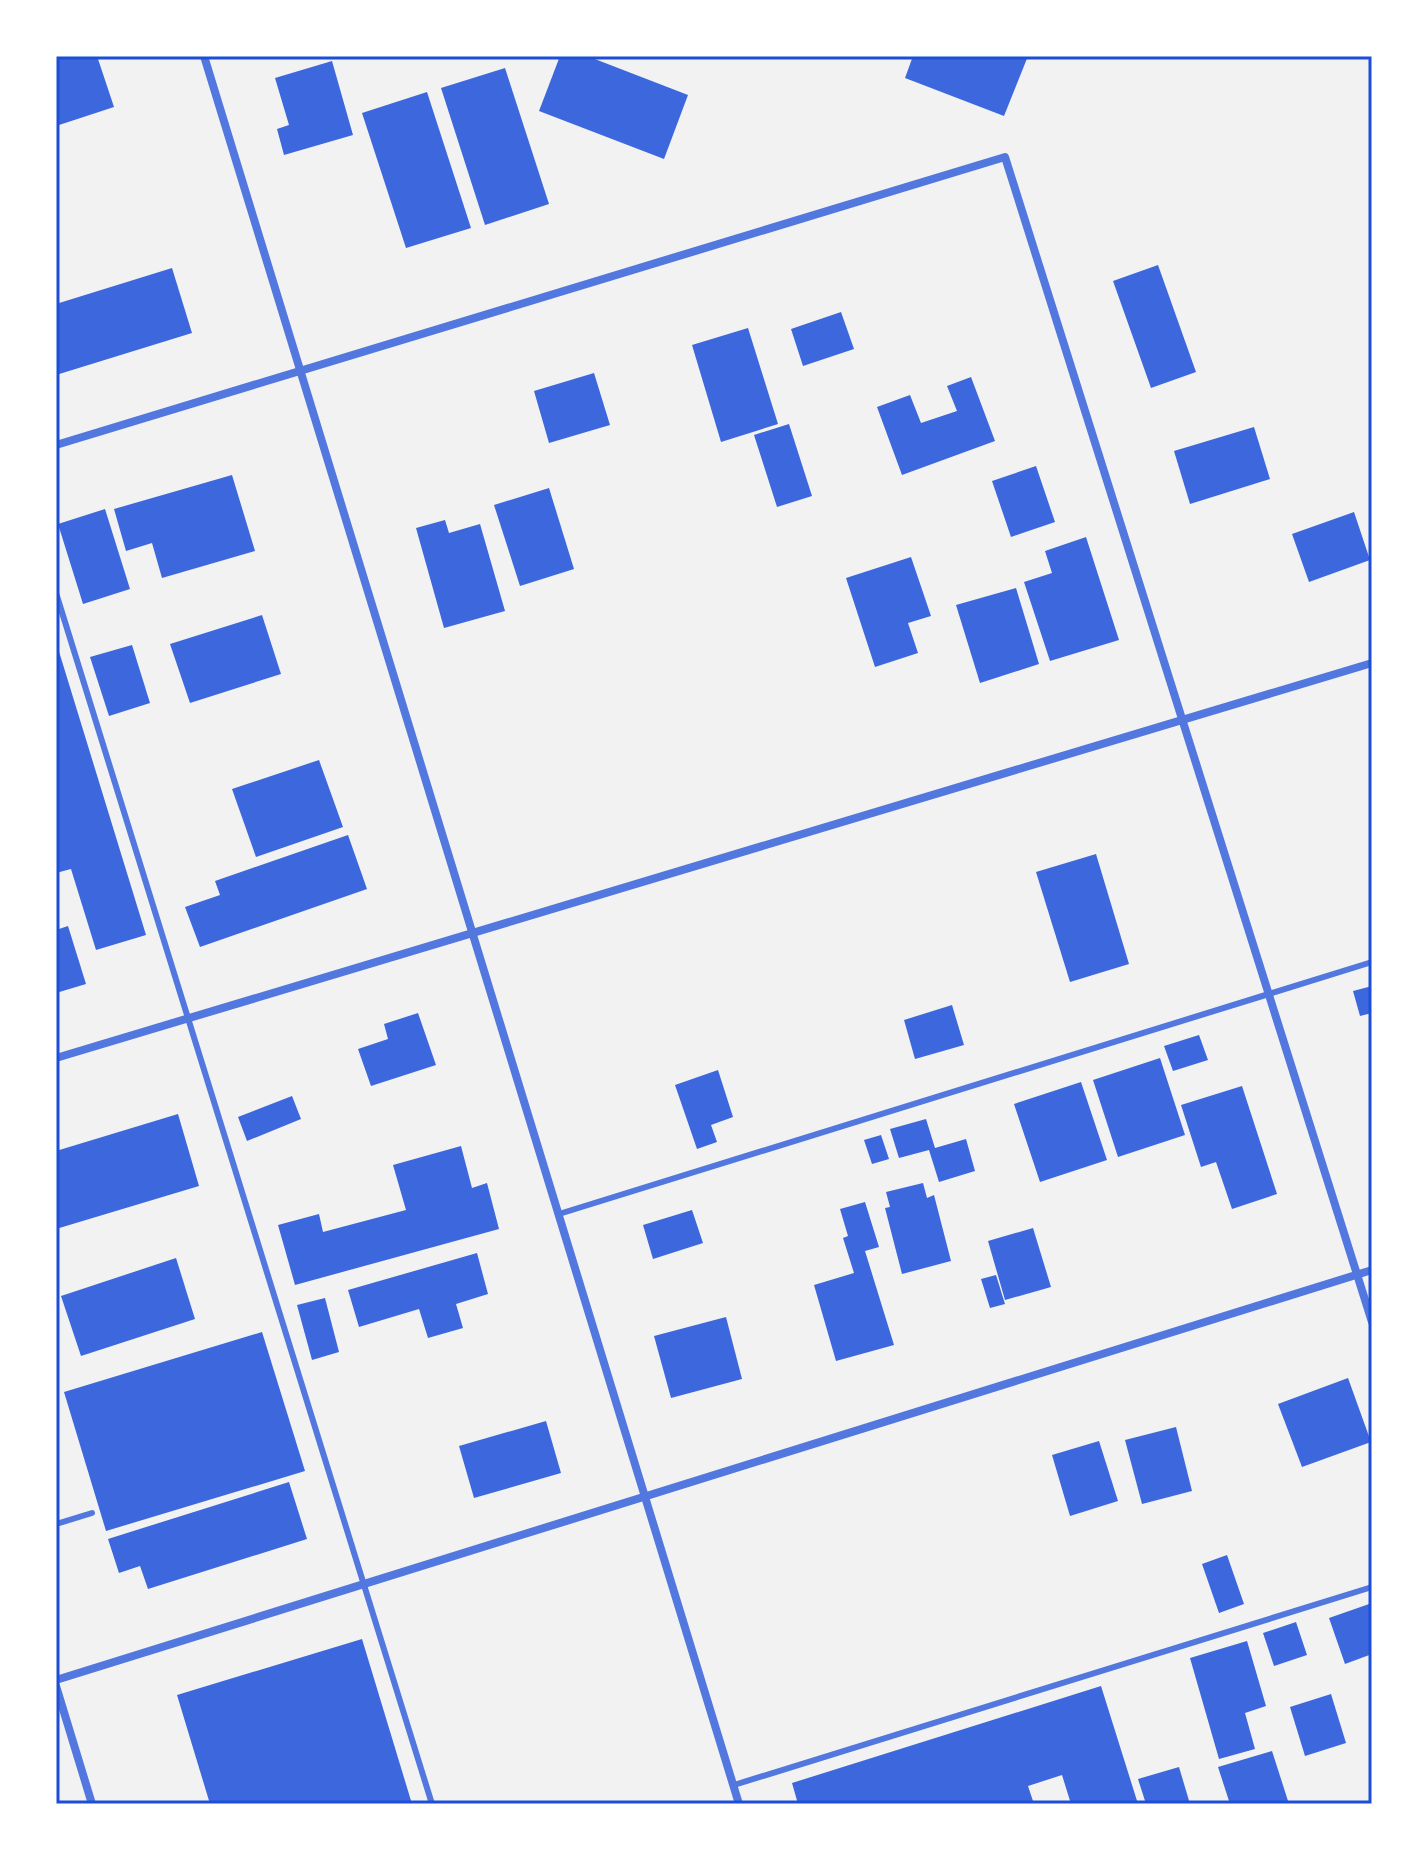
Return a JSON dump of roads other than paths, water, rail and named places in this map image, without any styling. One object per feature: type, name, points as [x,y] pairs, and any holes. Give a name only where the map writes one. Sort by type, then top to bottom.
[{"type":"street","points":[[204,56],[739,1804]]},
{"type":"street","points":[[56,445],[1005,157],[1372,1322]]},
{"type":"street","points":[[56,1058],[1372,663]]},
{"type":"street","points":[[92,1804],[56,1683],[1372,1270]]},
{"type":"lane","points":[[56,593],[432,1804]]},
{"type":"lane","points":[[559,1214],[1372,962]]},
{"type":"lane","points":[[56,1524],[92,1513]]},
{"type":"lane","points":[[734,1785],[1372,1587]]}]
